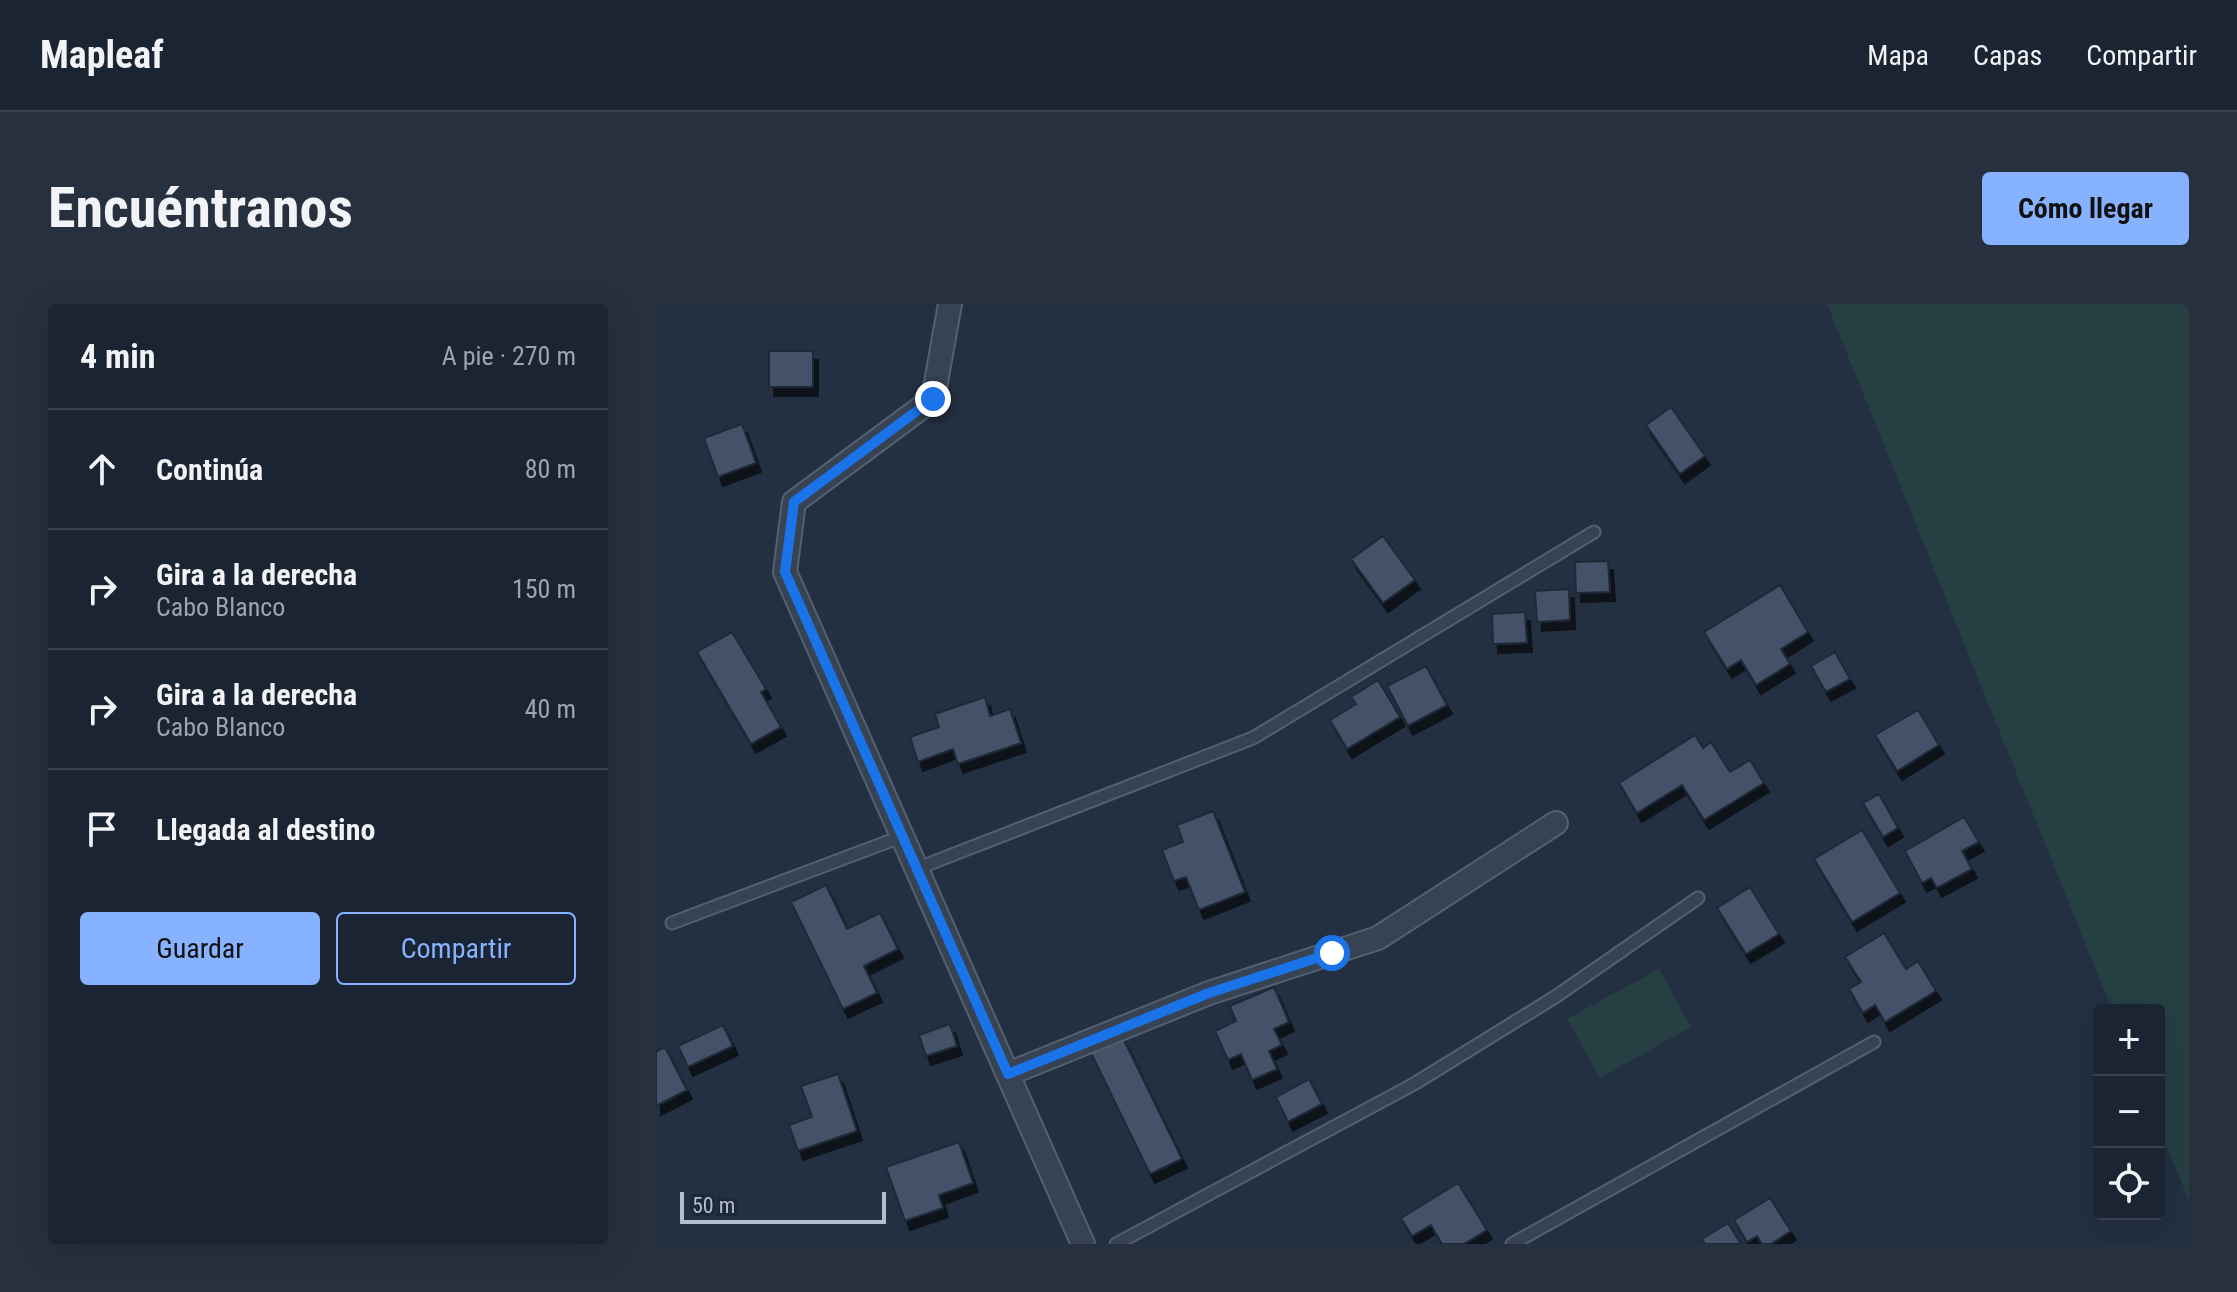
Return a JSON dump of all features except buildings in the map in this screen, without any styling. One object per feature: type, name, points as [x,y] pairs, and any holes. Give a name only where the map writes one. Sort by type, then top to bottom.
[{"type":"street","points":[[950,304],[933,399],[794,502],[785,572],[1083,1244]]},
{"type":"street","points":[[1008,1074],[1209,993],[1378,938],[1556,823]]},
{"type":"lane","points":[[916,869],[1253,738],[1594,532]]},
{"type":"lane","points":[[672,923],[903,836]]},
{"type":"lane","points":[[1116,1244],[1414,1084],[1555,997],[1698,898]]},
{"type":"lane","points":[[1512,1244],[1874,1042]]},
{"type":"green space","points":[[1827,304],[2189,304],[2189,1201],[2165,1142],[2165,1004],[2110,1004]]},
{"type":"green space","points":[[1659,969],[1691,1027],[1600,1078],[1567,1019]]},
{"type":"route","points":[[933,399],[794,502],[785,572],[1008,1074],[1209,993],[1332,953]]}]
